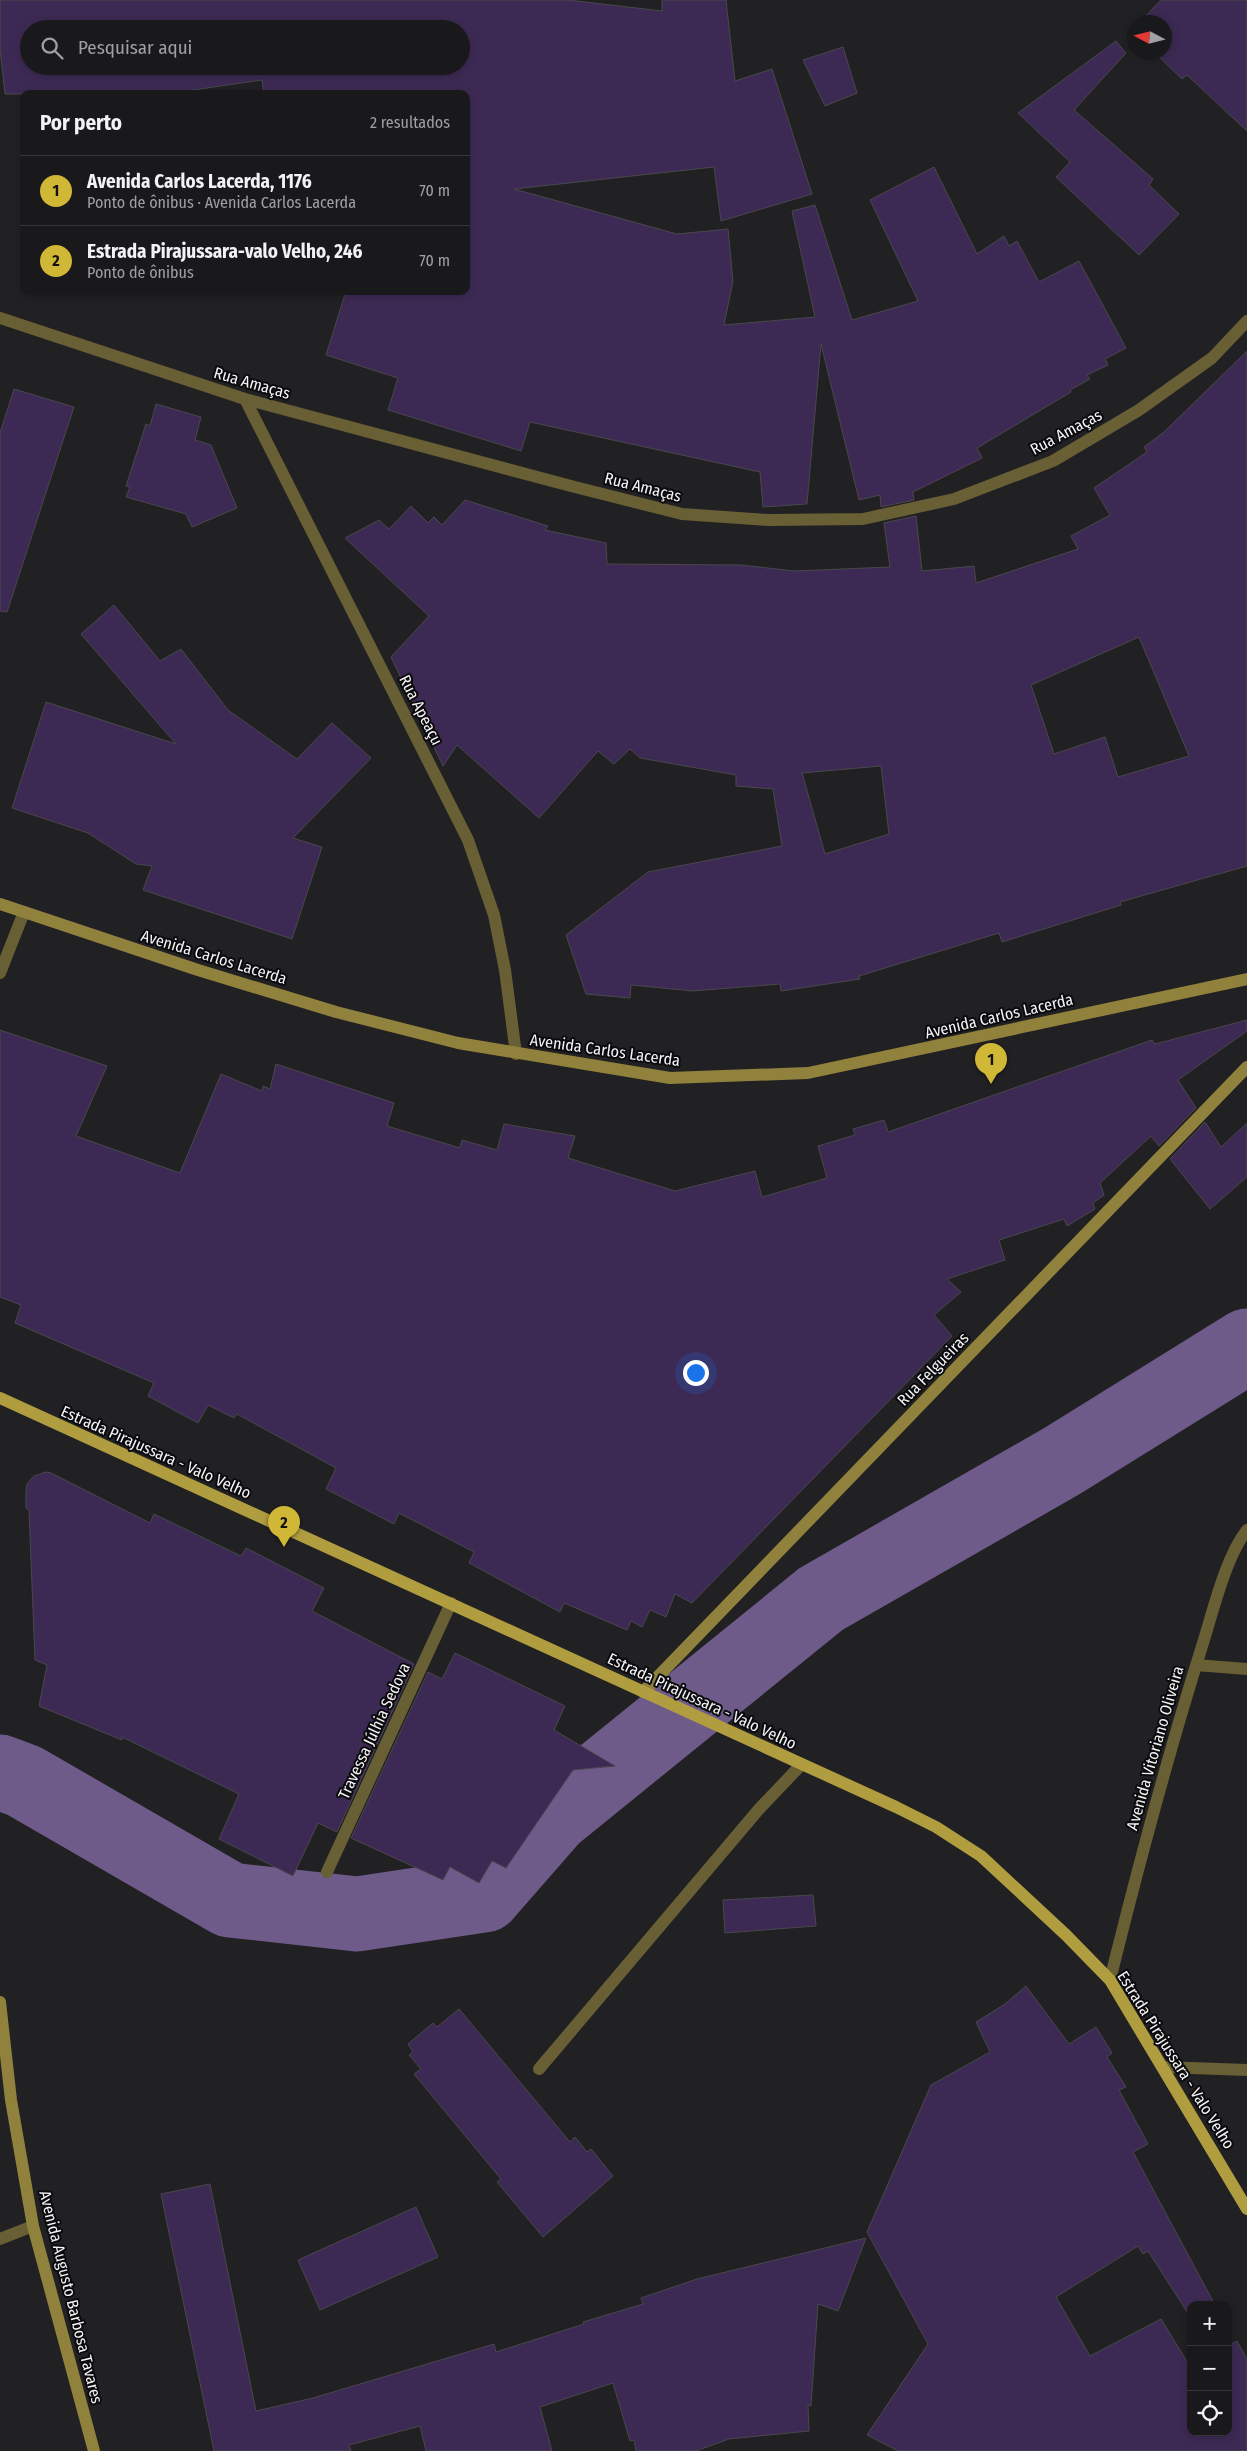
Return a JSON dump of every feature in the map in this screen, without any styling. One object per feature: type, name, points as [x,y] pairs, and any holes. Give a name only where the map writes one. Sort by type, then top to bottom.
[{"type":"main road","name":"Estrada Pirajussara - Valo Velho","points":[[0,1398],[451,1603],[936,1827],[981,1856],[1066,1935],[1110,1980],[1247,2209]]},
{"type":"street","name":"Rua Amaças","points":[[0,318],[245,399],[682,514],[769,520],[863,518],[954,499],[1053,461],[1139,410],[1204,364],[1247,321]]},
{"type":"street","name":"Rua Apeaçu","points":[[245,399],[468,840],[494,915],[505,970],[516,1054]]},
{"type":"street","name":"Avenida Carlos Lacerda","points":[[0,904],[198,970],[336,1012],[458,1044],[670,1078],[808,1073],[1247,979]]},
{"type":"street","points":[[0,972],[24,912]]},
{"type":"street","name":"Rua Felgueiras","points":[[643,1692],[1247,1067]]},
{"type":"street","name":"Avenida Vitoriano Oliveira","points":[[1110,1980],[1139,1863],[1196,1665],[1225,1574],[1247,1530]]},
{"type":"street","name":"Travessa Júlhia Sedova","points":[[326,1872],[451,1603]]},
{"type":"street","points":[[1196,1665],[1247,1670]]},
{"type":"street","points":[[539,2069],[760,1808],[801,1764]]},
{"type":"street","name":"Avenida Augusto Barbosa Tavares","points":[[0,2002],[11,2100],[33,2226],[94,2451]]},
{"type":"street","points":[[1163,2067],[1247,2070]]},
{"type":"street","points":[[0,2239],[33,2226]]},
{"type":"building","points":[[0,0],[568,0],[662,11],[662,0],[726,0],[735,81],[772,69],[812,194],[721,221],[714,167],[514,189],[677,234],[728,229],[733,281],[724,325],[815,317],[792,211],[815,205],[852,320],[918,301],[870,200],[934,167],[977,254],[1004,236],[1009,246],[1017,241],[1039,282],[1079,261],[1126,348],[1105,359],[1108,365],[1087,375],[1090,379],[1070,390],[1071,392],[977,448],[982,458],[913,492],[914,500],[881,507],[880,495],[859,500],[821,344],[807,504],[763,507],[760,472],[530,422],[521,451],[388,410],[398,378],[326,355],[345,295],[470,295],[470,90],[263,90],[262,80],[193,90],[20,90],[20,94],[5,94],[0,49]]},
{"type":"building","points":[[1161,0],[1247,0],[1247,131],[1187,75],[1182,79],[1162,60],[1172,60],[1172,15],[1147,15]]},
{"type":"building","points":[[1116,41],[1126,53],[1074,110],[1153,179],[1149,185],[1179,214],[1139,255],[1056,177],[1070,162],[1018,113]]},
{"type":"building","points":[[843,47],[857,93],[825,106],[803,60]]},
{"type":"building","points":[[1247,351],[1247,866],[1120,902],[1121,905],[1002,942],[999,933],[859,976],[860,979],[781,991],[780,984],[693,991],[631,985],[630,998],[586,994],[566,935],[648,872],[782,846],[773,789],[736,786],[736,775],[640,758],[630,749],[614,764],[598,751],[539,818],[457,745],[443,766],[391,657],[429,616],[345,538],[379,520],[389,529],[411,506],[428,523],[434,517],[442,525],[465,500],[548,526],[545,530],[606,543],[607,564],[741,565],[794,571],[890,567],[884,523],[916,516],[922,571],[974,566],[976,583],[1078,549],[1071,536],[1110,515],[1094,488],[1147,452],[1144,447],[1164,432]],"holes":[[[1139,637],[1189,756],[1118,777],[1105,737],[1054,754],[1031,685]],[[881,766],[889,834],[825,854],[802,773]]]},
{"type":"building","points":[[14,389],[74,407],[7,612],[0,611],[0,433]]},
{"type":"building","points":[[156,404],[201,417],[195,440],[211,445],[237,508],[192,527],[186,514],[126,497],[130,487],[126,486],[146,424],[150,426]]},
{"type":"building","points":[[114,605],[160,661],[181,649],[228,710],[297,759],[332,723],[371,758],[293,838],[322,847],[292,939],[143,890],[152,866],[136,864],[88,833],[12,808],[46,702],[176,744],[81,634]]},
{"type":"building","points":[[1247,1020],[1247,1031],[1178,1080],[1196,1108],[1159,1146],[1151,1136],[1100,1183],[1104,1195],[1093,1203],[1095,1209],[1067,1226],[1064,1219],[999,1240],[1005,1260],[947,1279],[961,1292],[934,1315],[952,1336],[692,1603],[675,1594],[666,1617],[650,1610],[642,1627],[631,1621],[627,1630],[564,1603],[560,1612],[469,1563],[474,1552],[399,1513],[394,1524],[326,1489],[336,1468],[237,1414],[234,1418],[208,1405],[198,1423],[148,1396],[154,1383],[15,1323],[21,1305],[0,1297],[0,1030],[107,1066],[76,1136],[180,1173],[221,1074],[262,1091],[263,1086],[270,1089],[276,1064],[394,1103],[387,1126],[460,1148],[462,1140],[497,1150],[504,1124],[575,1136],[568,1158],[675,1191],[755,1171],[762,1197],[827,1178],[818,1146],[855,1135],[853,1129],[884,1120],[888,1132],[1152,1040],[1155,1044]]},
{"type":"building","points":[[1205,1122],[1221,1147],[1247,1123],[1247,1177],[1210,1209],[1170,1159]]},
{"type":"building","points":[[46,1472],[150,1523],[154,1514],[241,1556],[246,1548],[324,1588],[312,1611],[414,1664],[337,1832],[318,1823],[293,1876],[219,1839],[239,1794],[122,1737],[122,1740],[39,1706],[47,1665],[35,1660],[29,1510],[26,1508],[26,1492],[27,1484],[34,1476]]},
{"type":"building","points":[[455,1653],[565,1706],[554,1730],[615,1766],[573,1770],[506,1868],[492,1861],[479,1883],[450,1867],[443,1880],[351,1838],[428,1672],[442,1679]]},
{"type":"building","points":[[813,1895],[816,1926],[725,1933],[723,1900]]},
{"type":"building","points":[[1026,1986],[1069,2044],[1096,2027],[1112,2053],[1107,2057],[1126,2087],[1119,2090],[1148,2144],[1133,2152],[1213,2301],[1187,2301],[1187,2312],[1148,2251],[1143,2254],[1138,2246],[1056,2297],[1090,2356],[1161,2319],[1187,2361],[1187,2436],[1232,2436],[1232,2344],[1237,2341],[1247,2359],[1247,2451],[898,2451],[867,2435],[928,2344],[867,2232],[931,2085],[990,2052],[976,2022],[1005,2004]]},
{"type":"building","points":[[459,2009],[570,2142],[575,2137],[587,2152],[591,2149],[613,2176],[543,2237],[497,2182],[501,2179],[414,2074],[421,2069],[409,2055],[413,2052],[408,2044],[433,2023],[437,2027]]},
{"type":"building","points":[[210,2184],[256,2411],[313,2398],[494,2344],[496,2352],[584,2324],[583,2322],[643,2304],[641,2298],[697,2279],[866,2238],[838,2311],[818,2304],[811,2406],[808,2405],[809,2431],[729,2439],[696,2451],[636,2451],[634,2440],[630,2441],[613,2383],[540,2407],[552,2451],[426,2451],[420,2426],[349,2445],[351,2451],[214,2451],[161,2194]]},
{"type":"building","points":[[416,2207],[438,2257],[320,2310],[298,2260]]},
{"type":"waterway","points":[[0,1772],[24,1781],[230,1900],[357,1914],[484,1895],[553,1816],[821,1599],[1062,1461],[1247,1346]]},
{"type":"place","name":"Avenida Carlos Lacerda, 1176","points":[[991,1084]]},
{"type":"place","name":"Estrada Pirajussara-valo Velho, 246","points":[[284,1547]]}]
